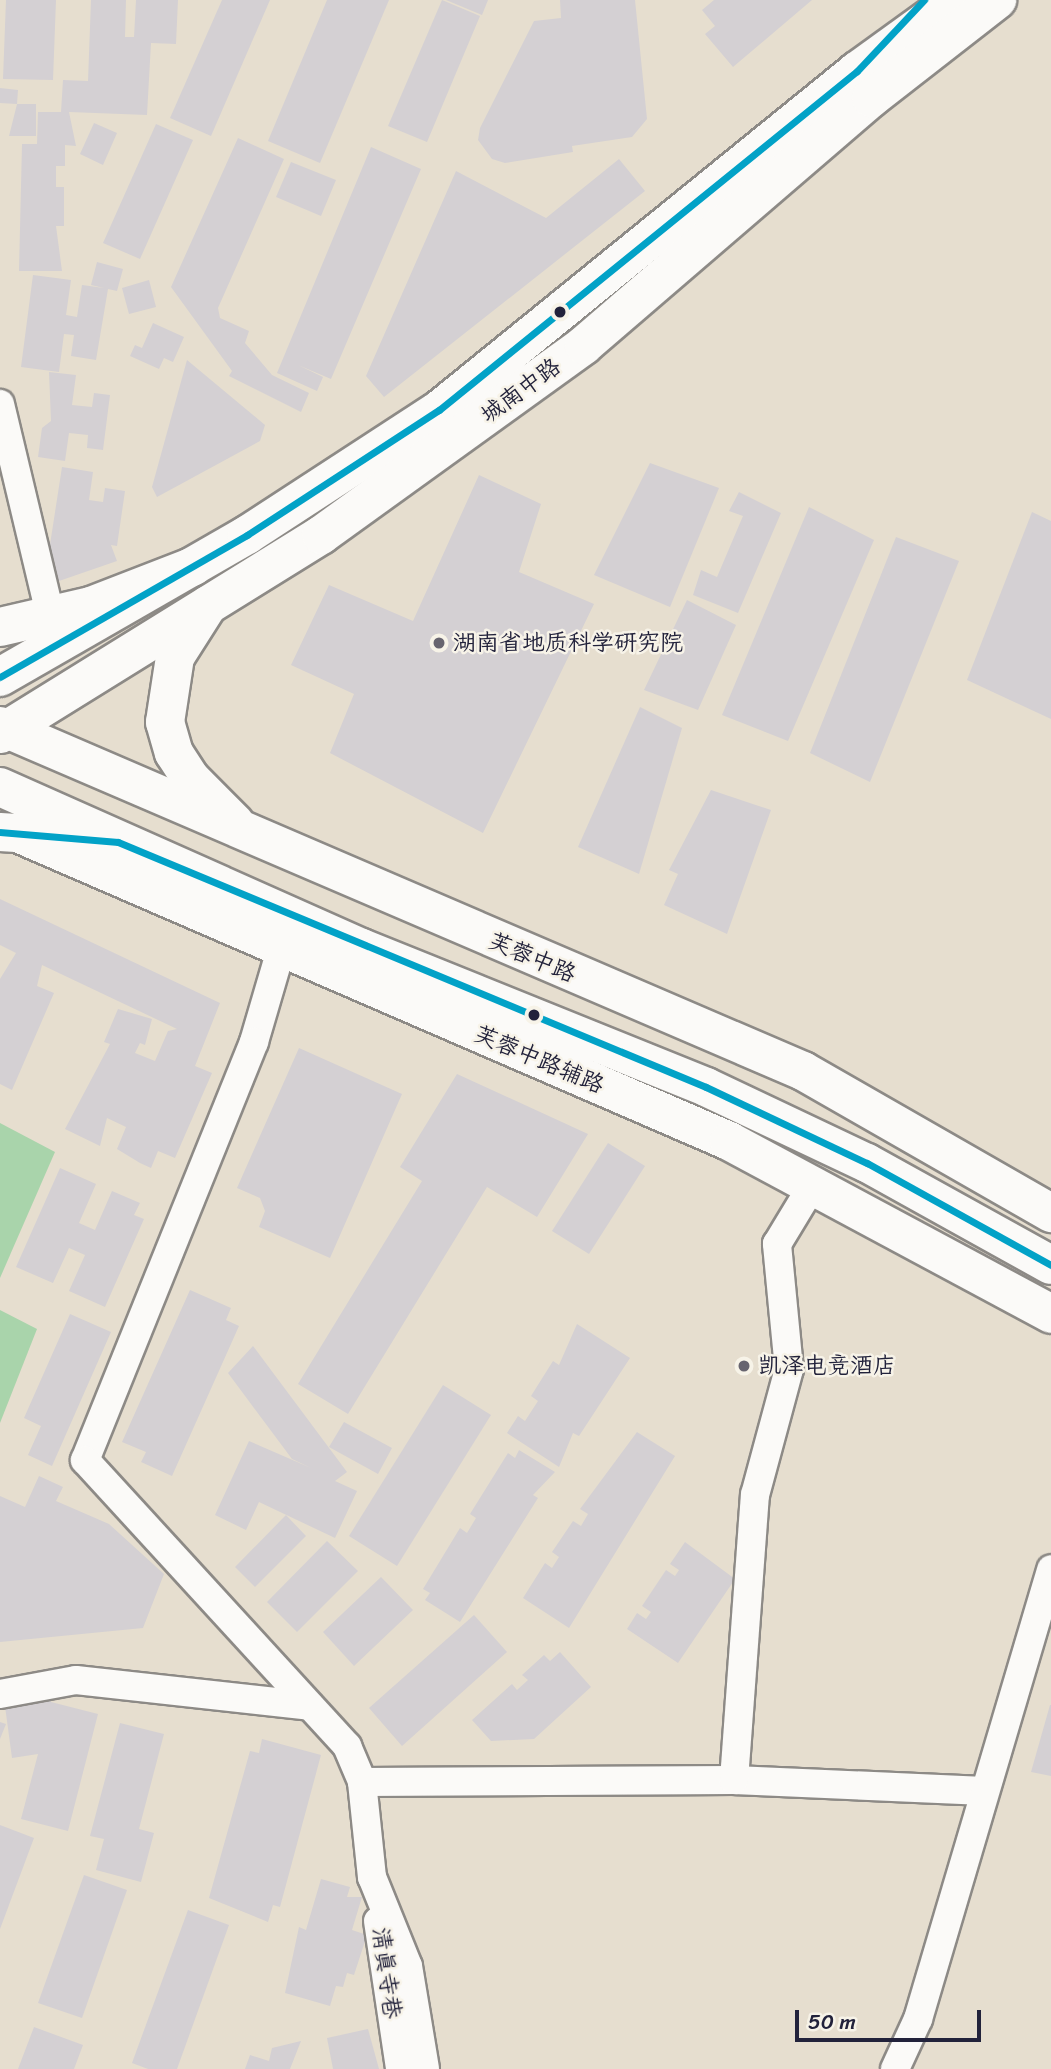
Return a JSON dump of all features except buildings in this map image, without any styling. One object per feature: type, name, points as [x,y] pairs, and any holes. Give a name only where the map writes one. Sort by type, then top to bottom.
[{"type":"main road","points":[[864,84],[924,0]]},
{"type":"main road","name":"城南中路","points":[[2,730],[321,535],[584,345],[955,0]]},
{"type":"main road","name":"城南中路","points":[[0,677],[194,566],[439,410],[864,84],[997,0]]},
{"type":"main road","points":[[864,84],[1016,0]]},
{"type":"main road","points":[[0,627],[51,618],[194,566]]},
{"type":"main road","points":[[208,605],[175,657],[165,722],[174,753],[191,779],[236,824],[271,848]]},
{"type":"main road","name":"芙蓉中路","points":[[2,730],[271,848],[803,1071],[1051,1213]]},
{"type":"main road","points":[[0,788],[118,842],[287,932],[754,1109],[1051,1265]]},
{"type":"main road","points":[[7,832],[118,842]]},
{"type":"main road","name":"芙蓉中路辅路","points":[[7,832],[287,932],[814,1183],[1051,1314]]},
{"type":"street","points":[[0,404],[51,618]]},
{"type":"street","points":[[287,932],[254,1042],[85,1460],[347,1746],[362,1782],[372,1877],[408,1966],[425,2069]]},
{"type":"street","points":[[734,1780],[755,1495],[789,1368],[777,1244],[814,1183]]},
{"type":"street","points":[[895,2069],[918,2019],[1051,1569]]},
{"type":"street","points":[[0,1694],[76,1681],[310,1706]]},
{"type":"street","points":[[362,1782],[734,1780],[985,1791]]},
{"type":"street","name":"清真寺巷","points":[[372,1877],[400,2069]]},
{"type":"green space","points":[[0,1123],[55,1152],[0,1278]]},
{"type":"green space","points":[[0,1310],[37,1329],[0,1423]]},
{"type":"transit line","points":[[0,677],[247,535],[439,410],[857,71],[924,0]]},
{"type":"transit line","points":[[0,832],[118,842],[706,1087],[867,1163],[1051,1265]]},
{"type":"place","name":"湖南省地质科学研究院","points":[[439,643]]},
{"type":"place","name":"凯泽电竞酒店","points":[[744,1366]]}]
